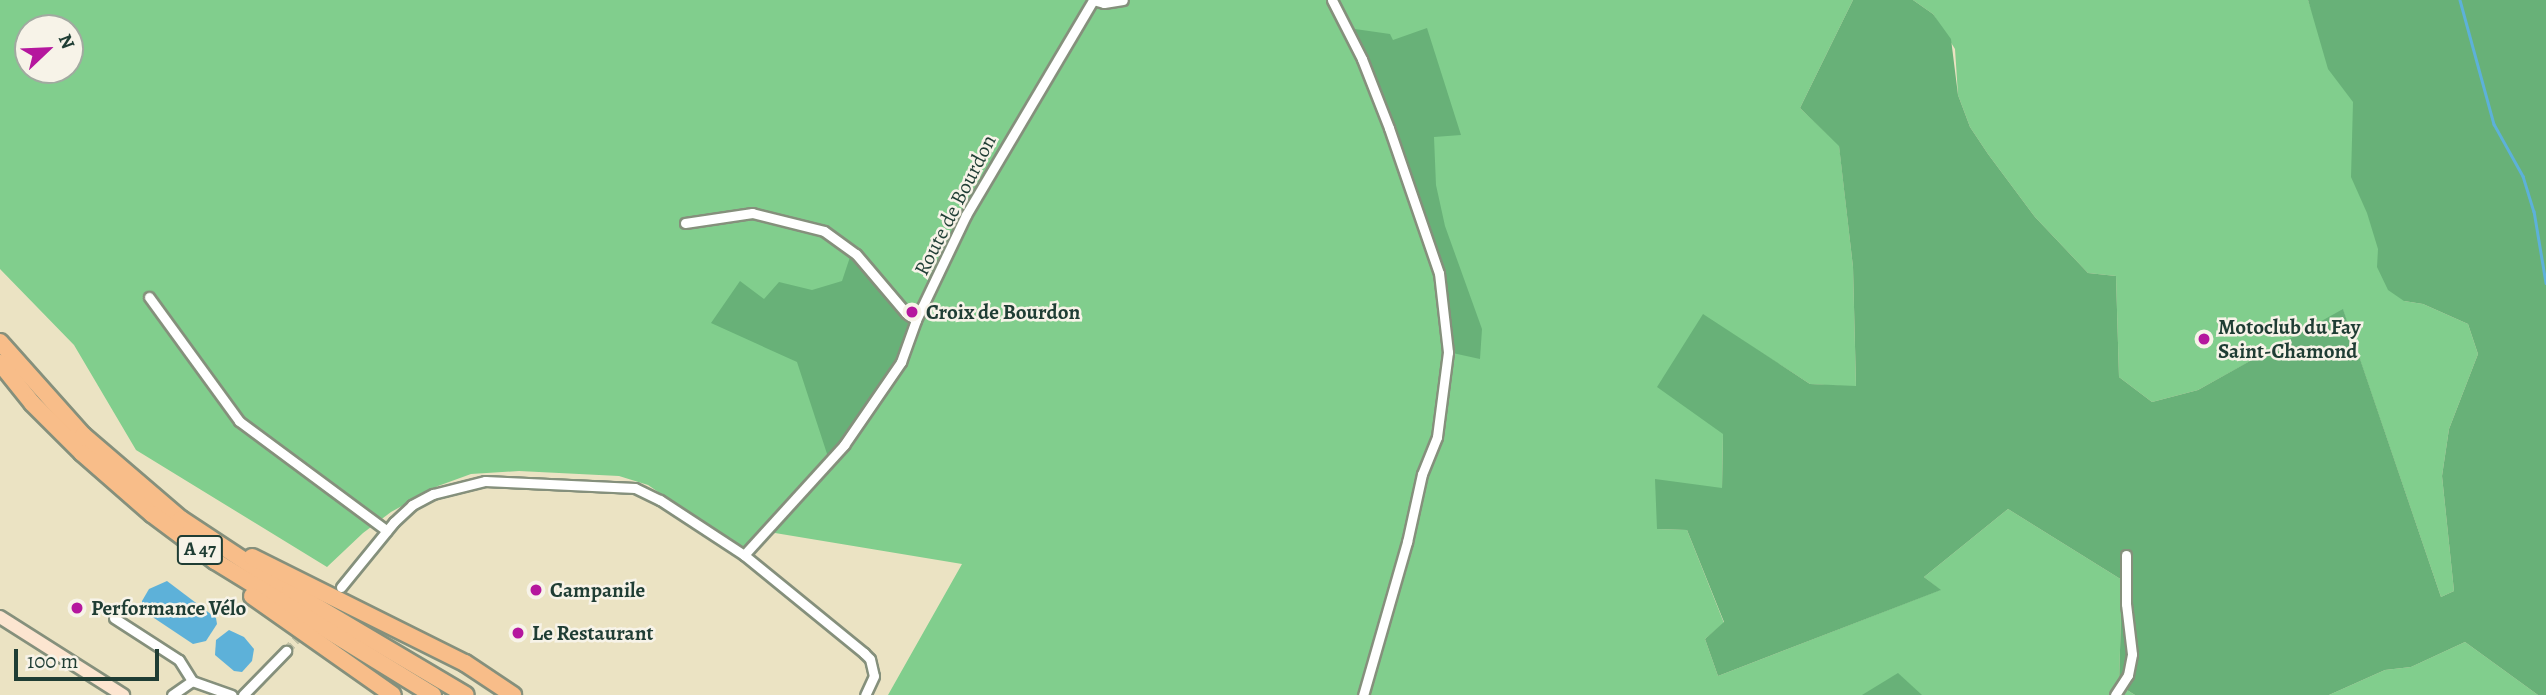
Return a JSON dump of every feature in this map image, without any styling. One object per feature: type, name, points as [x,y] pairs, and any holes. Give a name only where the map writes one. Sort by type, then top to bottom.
[{"type":"highway","name":"A 47","points":[[0,342],[83,435],[218,554],[433,695]]},
{"type":"highway","name":"A 47","points":[[0,363],[32,402],[82,453],[152,514],[466,695]]},
{"type":"highway","points":[[393,695],[226,577],[218,554],[246,554],[465,663],[513,695]]},
{"type":"main road","points":[[0,617],[123,695]]},
{"type":"street","points":[[1093,0],[1104,3],[1123,0]]},
{"type":"street","name":"Route de Bourdon","points":[[741,553],[844,445],[901,362],[916,320],[966,215],[1003,148],[1093,0]]},
{"type":"street","points":[[1332,0],[1362,59],[1389,128],[1438,273],[1448,352],[1437,437],[1422,474],[1408,542],[1363,695]]},
{"type":"street","points":[[685,223],[752,213],[824,231],[856,254],[906,313],[916,320]]},
{"type":"street","points":[[149,297],[239,421],[387,531]]},
{"type":"street","points":[[341,587],[412,505],[456,486],[485,481],[619,485],[635,488],[660,500],[741,553],[870,659],[874,676],[865,695]]},
{"type":"street","points":[[2115,695],[2128,675],[2132,654],[2126,604],[2126,555]]},
{"type":"street","points":[[114,618],[179,660],[192,681],[232,695]]},
{"type":"street","points":[[243,695],[286,651]]},
{"type":"street","points":[[172,695],[192,681]]},
{"type":"green space","points":[[0,0],[1853,0],[1800,108],[1839,145],[1853,267],[1856,387],[1810,384],[1703,315],[1723,434],[1722,488],[1657,529],[1687,530],[1724,623],[1705,639],[1718,676],[1940,590],[1924,577],[2008,509],[2122,580],[2119,685],[2135,695],[888,695],[962,564],[775,533],[740,548],[648,485],[619,476],[519,471],[471,474],[438,486],[391,512],[363,533],[327,567],[136,450],[74,345],[0,269]]},
{"type":"green space","points":[[1853,0],[1913,0],[1933,14],[1951,39],[1958,95],[1970,127],[1988,154],[2035,217],[2088,273],[2116,276],[2119,377],[2152,402],[2198,390],[2343,309],[2441,597],[2454,591],[2442,476],[2449,429],[2478,354],[2468,324],[2423,304],[2404,301],[2388,290],[2377,267],[2378,249],[2367,213],[2351,177],[2353,102],[2328,69],[2308,0],[2546,0],[2546,695],[2538,695],[2465,642],[2411,667],[2385,670],[2329,695],[2135,695],[2119,685],[2122,580],[2008,509],[1924,577],[1941,590],[1718,676],[1705,639],[1724,622],[1687,530],[1657,529],[1655,479],[1722,488],[1723,434],[1657,387],[1703,314],[1810,384],[1856,386],[1853,267],[1839,146],[1800,108]]},
{"type":"green space","points":[[1913,0],[2308,0],[2317,26],[2405,57],[2404,301],[2423,304],[2468,324],[2478,354],[2449,429],[2442,476],[2454,591],[2441,597],[2343,310],[2198,390],[2152,402],[2119,377],[2116,276],[2088,273],[2035,217],[1988,154],[1970,127],[1958,95],[1955,49],[1933,14]]},
{"type":"green space","points":[[1348,28],[1390,34],[1393,40],[1427,28],[1461,135],[1434,137],[1436,185],[1445,226],[1482,329],[1480,359],[1448,352],[1439,273]]},
{"type":"green space","points":[[851,254],[916,320],[901,362],[830,463],[797,362],[711,323],[740,281],[764,299],[779,282],[812,290],[842,281]]},
{"type":"green space","points":[[2465,642],[2538,695],[2329,695],[2385,670],[2411,667]]},
{"type":"green space","points":[[1898,673],[1922,695],[1862,695]]},
{"type":"water","points":[[167,581],[216,618],[217,624],[206,641],[193,644],[142,610],[142,601],[149,589]]},
{"type":"water","points":[[229,630],[244,637],[254,649],[252,661],[242,672],[234,671],[215,655],[216,640]]},
{"type":"waterway","points":[[2460,0],[2494,124],[2523,176],[2534,211],[2546,283]]},
{"type":"tunnel","points":[[286,651],[305,629]]},
{"type":"place","name":"Croix de Bourdon","points":[[912,312]]},
{"type":"place","name":"Motoclub du Fay Saint-Chamond","points":[[2204,339]]},
{"type":"place","name":"Campanile","points":[[536,590]]},
{"type":"place","name":"Performance Vélo","points":[[77,608]]},
{"type":"place","name":"Le Restaurant","points":[[518,633]]}]
